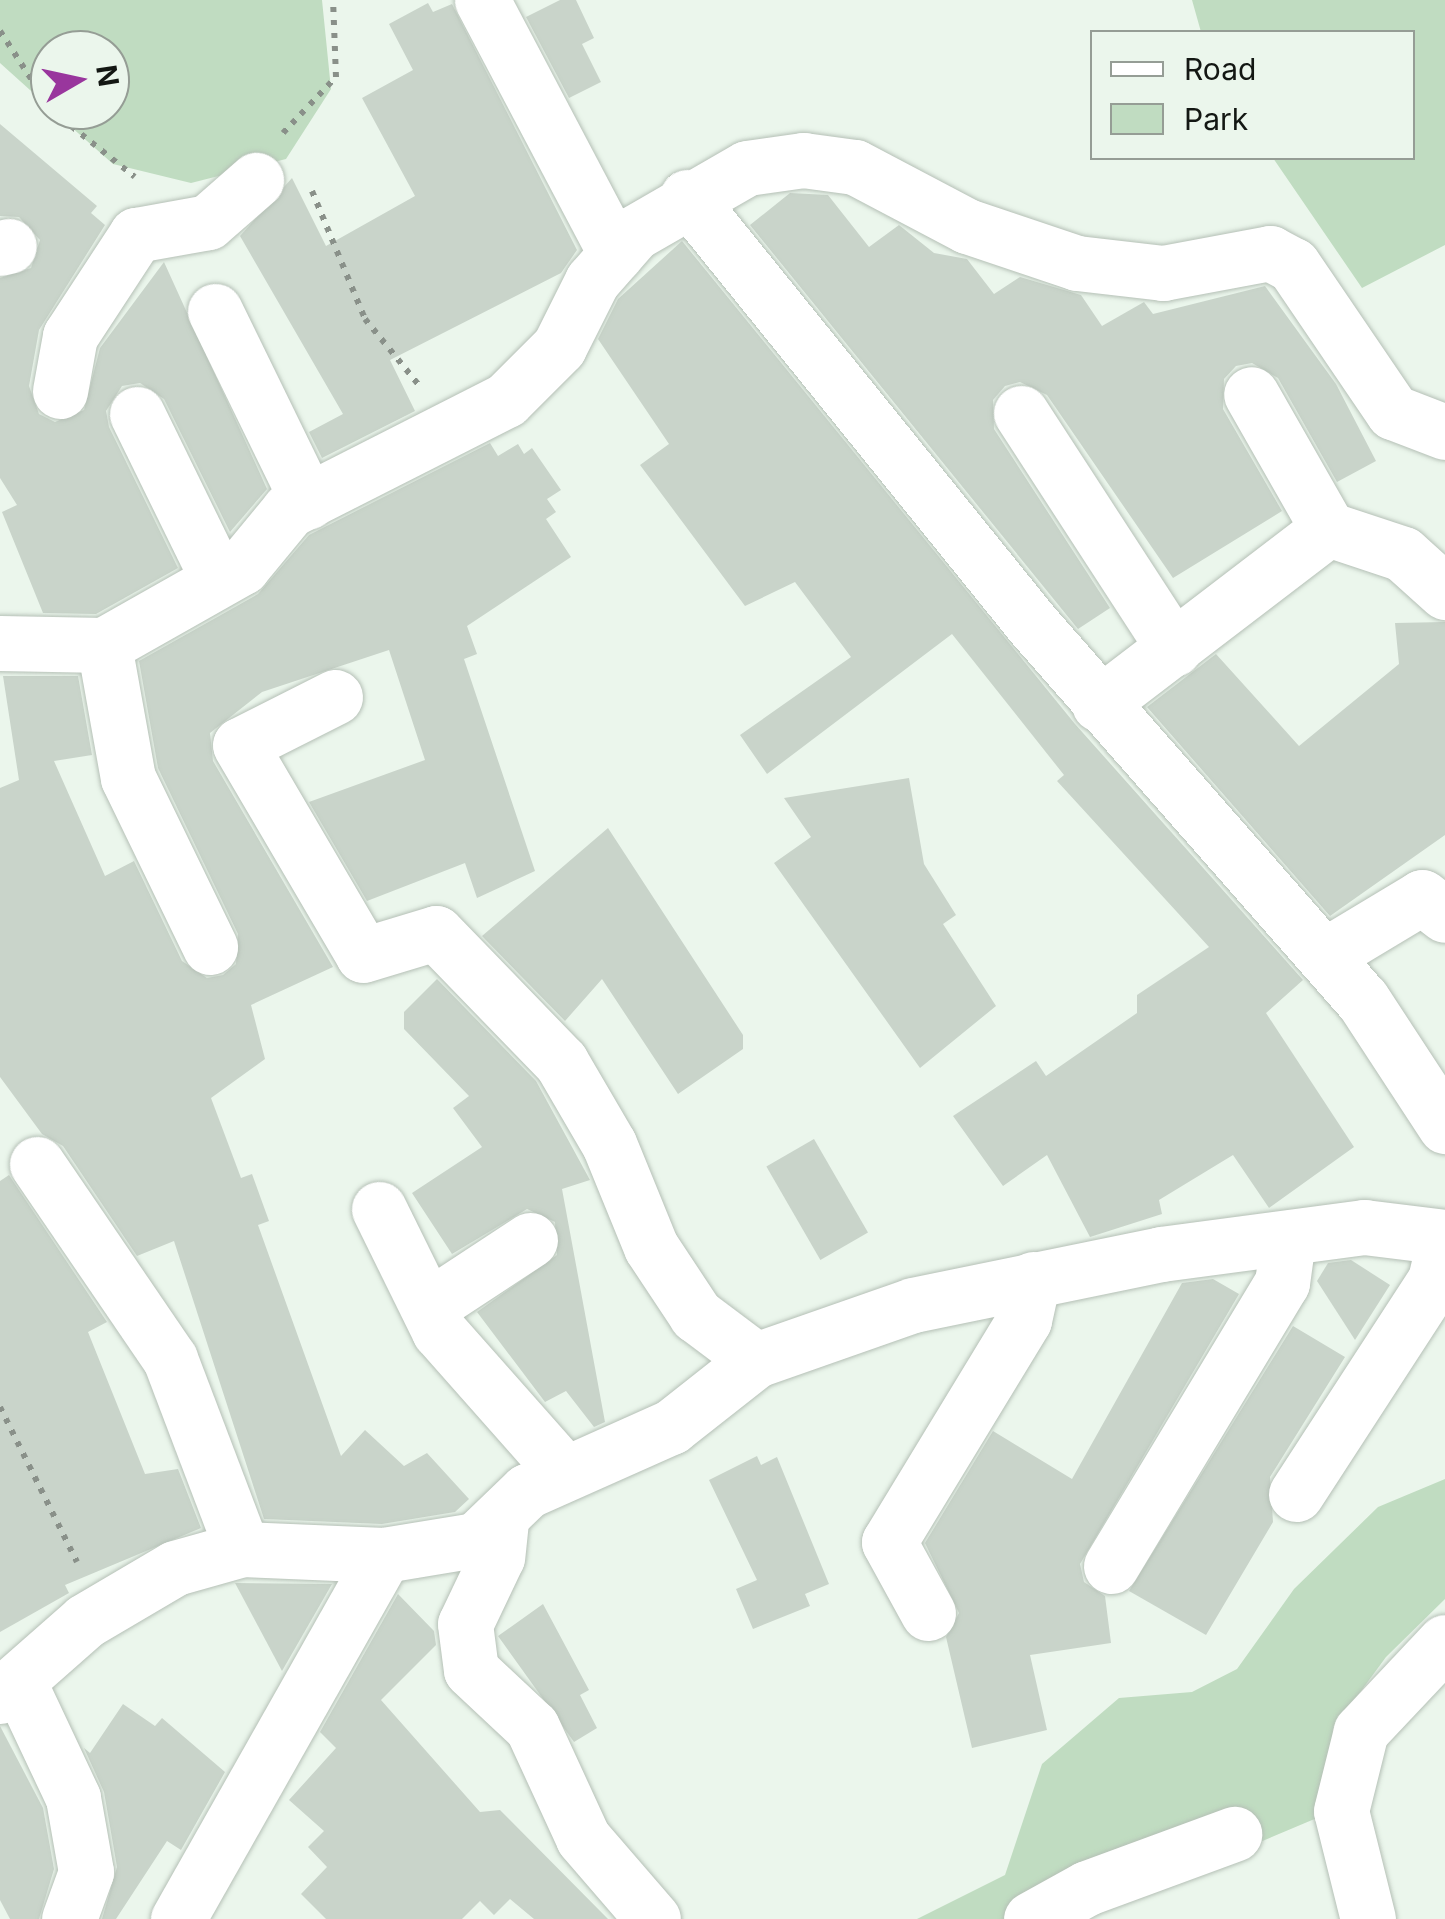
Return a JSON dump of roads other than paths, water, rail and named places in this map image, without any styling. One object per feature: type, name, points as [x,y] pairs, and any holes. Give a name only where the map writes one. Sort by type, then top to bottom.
[{"type":"street","points":[[482,0],[616,254]]},
{"type":"street","points":[[60,391],[70,336],[136,235],[208,222],[263,160]]},
{"type":"street","points":[[0,642],[104,645],[216,578],[242,567],[289,510],[506,400],[558,347],[616,254],[688,197],[747,168],[804,160],[855,167],[968,226],[1077,262],[1163,273],[1270,253],[1293,265],[1393,412],[1445,432]]},
{"type":"street","points":[[688,197],[1100,704],[1324,956],[1445,1126]]},
{"type":"street","points":[[215,312],[308,502]]},
{"type":"street","points":[[1251,394],[1328,529],[1403,554],[1445,592]]},
{"type":"street","points":[[1022,413],[1174,650]]},
{"type":"street","points":[[137,414],[216,578]]},
{"type":"street","points":[[1100,704],[1328,529]]},
{"type":"street","points":[[104,645],[128,778],[210,946]]},
{"type":"street","points":[[335,697],[240,744],[364,955],[436,933],[561,1062],[660,1261],[696,1316],[756,1360]]},
{"type":"street","points":[[1324,956],[1422,898],[1445,915]]},
{"type":"street","points":[[37,1164],[170,1359],[242,1549]]},
{"type":"street","points":[[379,1209],[428,1308],[562,1470]]},
{"type":"street","points":[[69,1919],[86,1872],[72,1798],[9,1689],[100,1612],[175,1568],[242,1549],[384,1555],[476,1540],[562,1470],[670,1426],[756,1360],[913,1305],[1033,1279],[1364,1227],[1445,1238],[1435,1280],[1296,1494]]},
{"type":"street","points":[[428,1308],[530,1240]]},
{"type":"street","points":[[1111,1566],[1282,1283],[1288,1240]]},
{"type":"street","points":[[928,1614],[889,1542],[1024,1320],[1033,1279]]},
{"type":"street","points":[[501,1521],[497,1556],[465,1624],[471,1670],[532,1728],[583,1838],[653,1919]]},
{"type":"street","points":[[178,1919],[384,1555]]},
{"type":"street","points":[[1368,1919],[1341,1811],[1360,1731],[1445,1642]]},
{"type":"street","points":[[1032,1919],[1086,1888],[1234,1834]]}]
